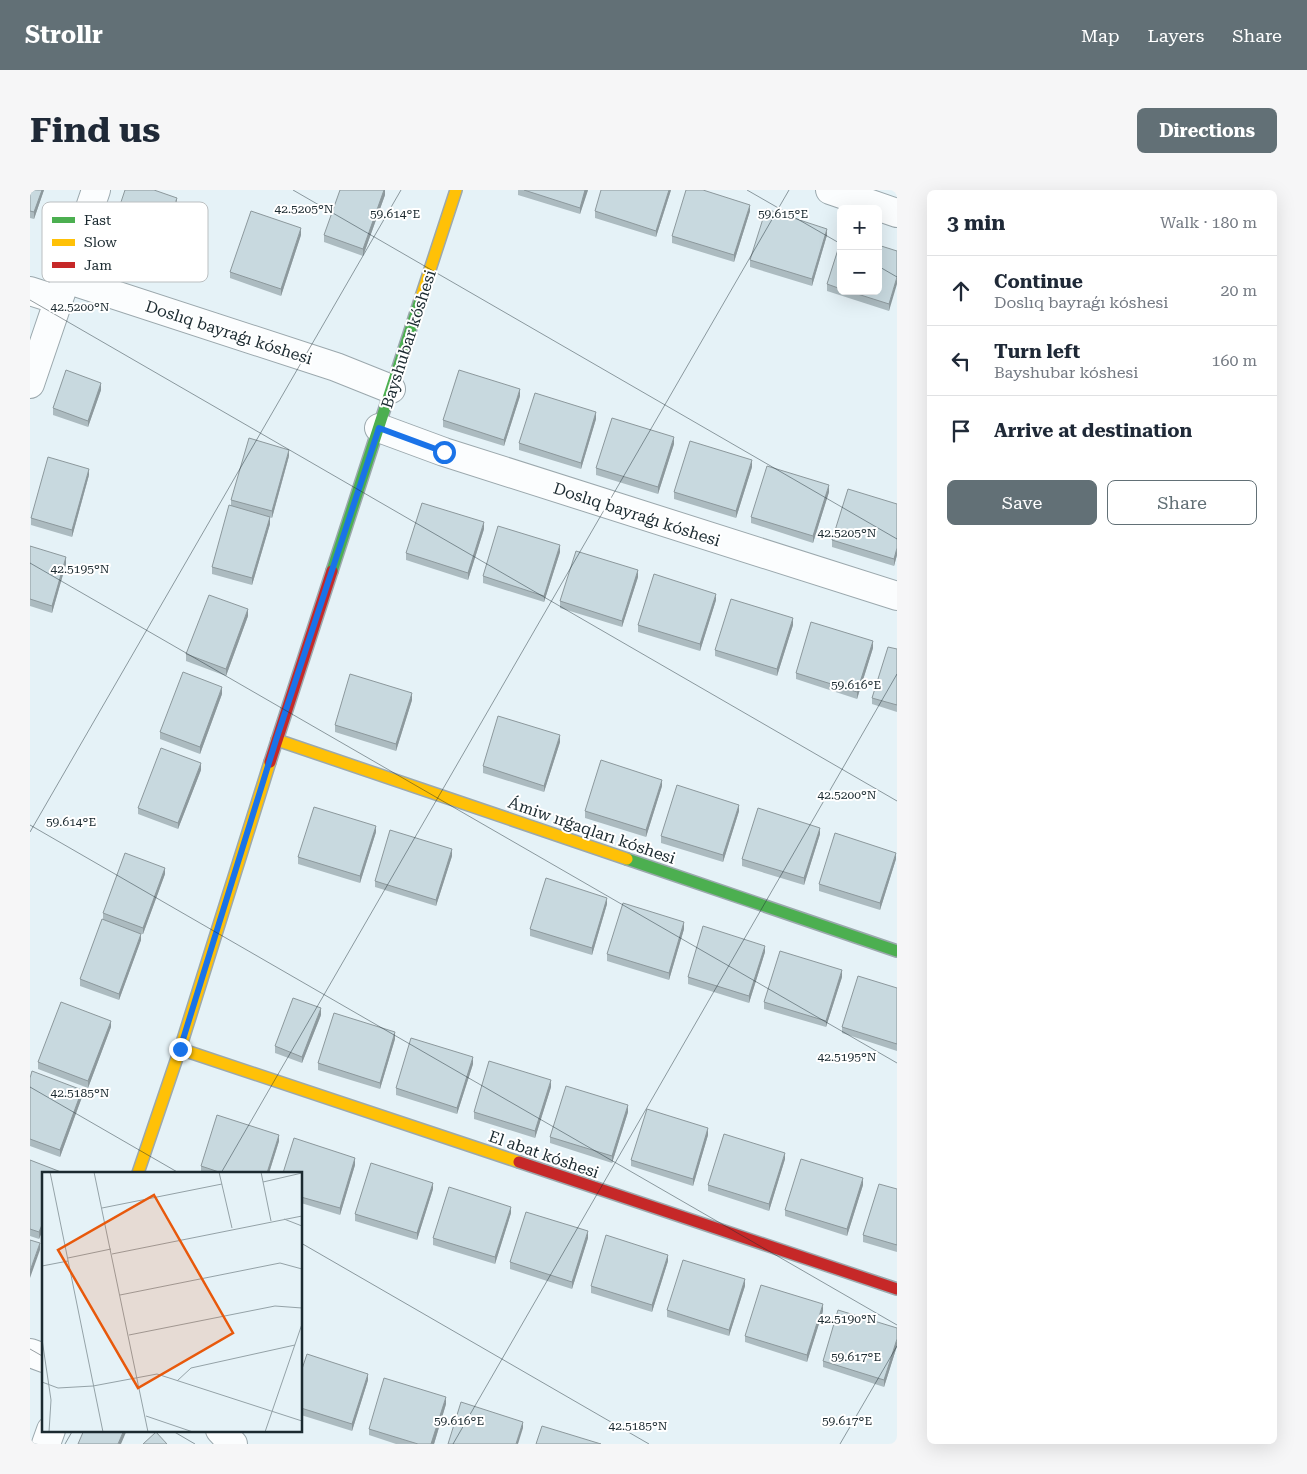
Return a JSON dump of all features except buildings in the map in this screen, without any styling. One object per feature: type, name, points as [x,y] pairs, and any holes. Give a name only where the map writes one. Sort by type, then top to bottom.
[{"type":"street","points":[[92,202],[96,190]]},
{"type":"street","name":"Bayshubar kóshesi","points":[[138,1172],[180,1049],[276,740],[456,190]]},
{"type":"street","points":[[830,190],[897,213]]},
{"type":"street","points":[[30,384],[65,282]]},
{"type":"street","name":"Doslıq bayraǵı kóshesi","points":[[30,291],[62,290],[336,367],[391,389]]},
{"type":"street","name":"Doslıq bayraǵı kóshesi","points":[[379,428],[444,452],[897,596]]},
{"type":"street","name":"Ámiw ırǵaqları kóshesi","points":[[276,740],[897,951]]},
{"type":"street","name":"El abat kóshesi","points":[[180,1049],[897,1289]]},
{"type":"street","points":[[46,1444],[50,1432]]},
{"type":"street","points":[[222,1432],[233,1444]]},
{"type":"traffic: fast","points":[[332,571],[421,297]]},
{"type":"traffic: fast","points":[[627,859],[897,951]]},
{"type":"traffic: slow","points":[[421,297],[456,190]]},
{"type":"traffic: slow","points":[[277,740],[627,859]]},
{"type":"traffic: slow","points":[[138,1172],[180,1049],[270,762]]},
{"type":"traffic: slow","points":[[180,1049],[519,1162]]},
{"type":"traffic: jam","points":[[270,762],[332,571]]},
{"type":"traffic: jam","points":[[519,1162],[897,1289]]},
{"type":"route","points":[[180,1049],[276,740],[379,428],[444,452]]}]
